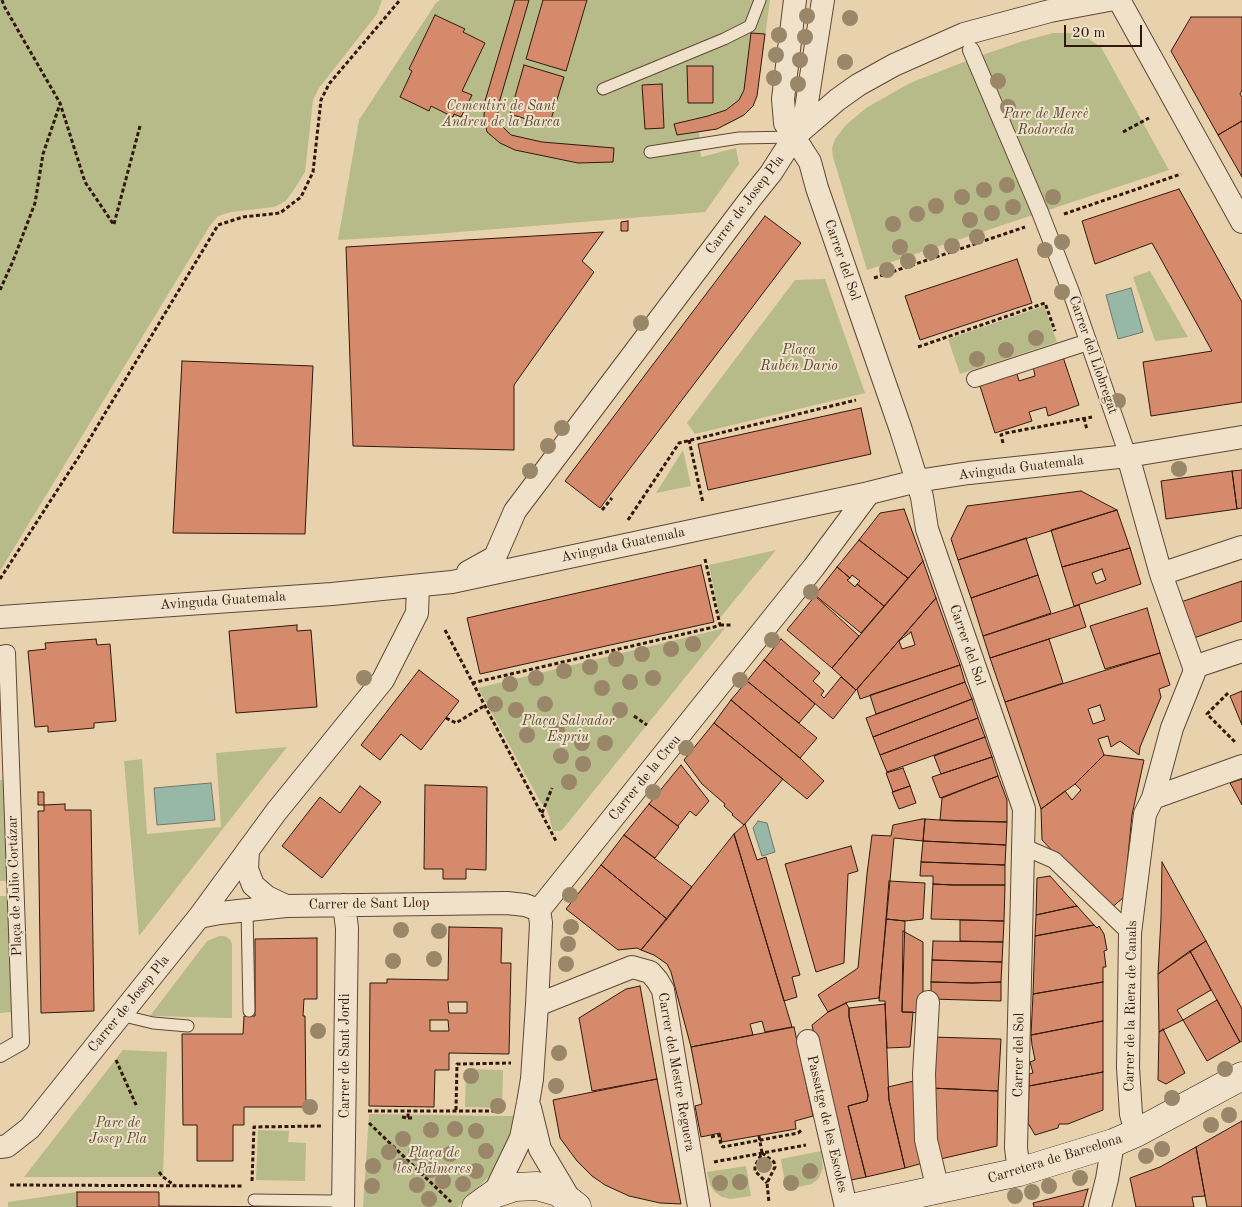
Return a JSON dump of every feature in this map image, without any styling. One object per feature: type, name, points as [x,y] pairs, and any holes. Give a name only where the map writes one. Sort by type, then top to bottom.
[{"type":"main road","name":"Carretera de Barcelona","points":[[856,1207],[1019,1172],[1124,1138],[1242,1076]]},
{"type":"main road","points":[[474,1201],[515,1186],[537,1186],[558,1192],[574,1205]]},
{"type":"street","name":"Carrer del Sol","points":[[795,0],[783,99],[785,123],[810,162],[817,188],[917,481],[922,497],[927,529],[1024,809],[1016,1148],[1019,1172]]},
{"type":"street","points":[[794,137],[805,115],[823,0]]},
{"type":"street","name":"Carrer de Josep Pla","points":[[503,563],[515,511],[771,173],[794,137],[837,100],[858,85],[894,65],[964,34],[1050,11],[1109,0]]},
{"type":"street","points":[[1119,0],[1242,222]]},
{"type":"street","name":"Carrer del Llobregat","points":[[971,50],[1040,212],[1088,342],[1128,456],[1161,574],[1194,668]]},
{"type":"street","points":[[975,379],[1088,342]]},
{"type":"street","name":"Avinguda Guatemala","points":[[0,617],[312,595],[452,582],[503,563],[869,493],[917,481],[1128,456],[1242,437]]},
{"type":"street","name":"Carrer de la Creu","points":[[539,910],[814,567],[869,493]]},
{"type":"street","points":[[1161,574],[1242,547]]},
{"type":"street","name":"Carrer de Josep Pla","points":[[0,1147],[7,1146],[30,1128],[199,917],[276,812],[383,680],[417,613],[418,586]]},
{"type":"street","points":[[1194,668],[1242,651]]},
{"type":"street","name":"Plaça de Julio Cortázar","points":[[0,654],[7,653],[21,1042],[0,1054]]},
{"type":"street","name":"Carrer de la Riera de Canals","points":[[1100,1207],[1107,1178],[1124,1138],[1131,1114],[1128,1068],[1130,933],[1145,814],[1153,798],[1172,728],[1194,673],[1194,668]]},
{"type":"street","points":[[1153,798],[1242,766]]},
{"type":"street","points":[[1024,847],[1054,860],[1130,933]]},
{"type":"street","points":[[248,850],[247,869],[253,886],[267,897],[286,906]]},
{"type":"street","name":"Carrer de Sant Llop","points":[[199,917],[286,906],[507,903],[525,905],[539,910]]},
{"type":"street","name":"Carrer de Sant Jordi","points":[[343,1203],[346,928],[344,905]]},
{"type":"street","points":[[474,1201],[521,1138],[519,1107],[532,1079],[541,923],[539,910]]},
{"type":"street","name":"Carrer del Mestre Reguera","points":[[537,1005],[632,967],[650,972],[657,980],[663,990],[699,1207]]},
{"type":"street","points":[[928,1002],[924,1074],[926,1140],[938,1190]]},
{"type":"street","name":"Passatge de les Escoles","points":[[808,1041],[846,1207]]},
{"type":"street","points":[[519,1107],[540,1149],[574,1205]]},
{"type":"lane","points":[[603,89],[724,39],[750,26],[760,0]]},
{"type":"lane","points":[[650,152],[739,138],[794,137]]},
{"type":"lane","points":[[247,910],[249,1012]]},
{"type":"lane","points":[[120,1015],[153,1023],[188,1026]]},
{"type":"lane","points":[[254,1200],[330,1201],[343,1203]]},
{"type":"path","points":[[2,0],[60,103],[85,182],[114,225],[140,126]]},
{"type":"path","points":[[0,579],[80,455],[218,225],[243,217],[280,213],[301,197],[313,172],[321,100],[329,84],[400,0]]},
{"type":"path","points":[[0,290],[34,204],[42,154],[60,103]]},
{"type":"path","points":[[1123,132],[1149,118]]},
{"type":"path","points":[[918,347],[1045,303],[1056,334]]},
{"type":"path","points":[[628,520],[679,443],[856,400]]},
{"type":"path","points":[[1003,443],[1001,435],[1006,433],[1113,413]]},
{"type":"path","points":[[1084,418],[1087,430]]},
{"type":"path","points":[[689,440],[703,503]]},
{"type":"path","points":[[602,510],[612,498]]},
{"type":"path","points":[[705,560],[720,625]]},
{"type":"path","points":[[472,683],[720,625],[733,625]]},
{"type":"path","points":[[445,630],[556,841]]},
{"type":"path","points":[[1228,693],[1206,714],[1235,742],[1242,742]]},
{"type":"path","points":[[446,718],[456,723],[484,706]]},
{"type":"path","points":[[634,716],[647,725]]},
{"type":"path","points":[[542,813],[552,788]]},
{"type":"path","points":[[114,1054],[137,1107]]},
{"type":"path","points":[[456,1110],[457,1064],[511,1063]]},
{"type":"path","points":[[376,1111],[519,1107]]},
{"type":"path","points":[[408,1111],[408,1118]]},
{"type":"path","points":[[363,1117],[474,1201]]},
{"type":"path","points":[[402,1117],[413,1118]]},
{"type":"path","points":[[769,1203],[767,1183],[775,1167],[774,1162],[762,1153],[758,1138],[798,1133],[809,1124]]},
{"type":"path","points":[[10,1185],[252,1186],[254,1126],[329,1126]]},
{"type":"path","points":[[710,1155],[712,1162],[812,1144]]},
{"type":"path","points":[[762,1153],[754,1166],[755,1171],[767,1183]]},
{"type":"path","points":[[159,1172],[174,1185]]},
{"type":"green space","points":[[0,0],[382,0],[377,14],[319,88],[313,100],[305,172],[295,188],[286,201],[274,207],[231,212],[218,216],[209,227],[0,571]]},
{"type":"green space","name":"Cementiri de Sant Andreu de la Barca","points":[[440,0],[770,0],[757,96],[744,115],[733,122],[717,129],[699,132],[701,157],[736,148],[739,164],[705,212],[338,240],[359,120],[436,3]]},
{"type":"green space","name":"Parc de Mercè Rodoreda","points":[[1053,33],[1070,33],[1087,38],[1101,47],[1169,170],[867,270],[833,157],[832,148],[835,139],[846,125],[866,108],[910,83],[974,58]]},
{"type":"green space","points":[[1150,271],[1188,337],[1155,341],[1133,277]]},
{"type":"green space","name":"Plaça Rubén Dario","points":[[825,279],[865,393],[695,434],[687,423],[795,280]]},
{"type":"green space","points":[[1044,306],[1057,342],[960,374],[948,339]]},
{"type":"green space","points":[[683,450],[691,486],[656,493]]},
{"type":"green space","points":[[776,550],[746,586],[720,618],[709,565]]},
{"type":"green space","name":"Plaça Salvador Espriu","points":[[725,628],[563,829],[553,831],[545,806],[541,803],[478,688]]},
{"type":"green space","points":[[287,747],[139,936],[124,761],[142,759],[147,834],[221,827],[216,753]]},
{"type":"green space","points":[[0,780],[4,780],[8,881],[0,881]]},
{"type":"green space","points":[[0,896],[8,896],[11,1012],[0,1013]]},
{"type":"green space","points":[[219,936],[230,939],[232,944],[232,1018],[150,1016],[207,941]]},
{"type":"green space","name":"Parc de Josep Pla","points":[[123,1050],[167,1052],[163,1177],[24,1177]]},
{"type":"green space","points":[[466,1069],[503,1070],[502,1108],[465,1107]]},
{"type":"green space","name":"Plaça de les Palmeres","points":[[369,1114],[518,1116],[496,1170],[458,1207],[363,1207]]},
{"type":"green space","points":[[258,1130],[289,1131],[288,1142],[306,1143],[305,1181],[256,1180]]},
{"type":"green space","points":[[821,1151],[823,1168],[819,1178],[812,1184],[786,1190],[781,1159]]},
{"type":"green space","points":[[746,1166],[751,1196],[731,1199],[722,1197],[710,1185],[707,1172]]},
{"type":"green space","points":[[77,1192],[77,1207],[8,1207],[8,1202]]},
{"type":"shaded area","points":[[1131,288],[1143,332],[1118,339],[1106,295]]},
{"type":"shaded area","points":[[211,783],[215,820],[157,825],[154,788]]},
{"type":"shaded area","points":[[758,821],[767,823],[775,852],[762,856],[753,828]]},
{"type":"building","points":[[515,0],[529,0],[499,103],[497,121],[511,135],[542,142],[614,148],[613,162],[578,163],[515,150],[500,143],[487,132],[484,116],[485,101]]},
{"type":"building","points":[[543,0],[587,0],[566,71],[526,59]]},
{"type":"building","points":[[435,15],[465,29],[463,32],[485,43],[462,91],[472,95],[461,117],[454,114],[453,117],[431,106],[429,111],[400,97],[412,71],[409,69]]},
{"type":"building","points":[[1191,17],[1242,17],[1242,90],[1240,94],[1242,97],[1242,121],[1218,135],[1171,51]]},
{"type":"building","points":[[751,33],[765,34],[757,96],[753,106],[744,115],[717,129],[677,135],[674,124],[726,110],[739,100],[744,90]]},
{"type":"building","points":[[524,65],[564,77],[549,126],[510,114]]},
{"type":"building","points":[[687,66],[713,66],[713,103],[688,103]]},
{"type":"building","points":[[662,84],[664,128],[645,129],[642,85]]},
{"type":"building","points":[[1242,121],[1242,177],[1218,135]]},
{"type":"building","points":[[1179,189],[1242,302],[1242,402],[1151,416],[1143,362],[1212,351],[1152,243],[1095,264],[1082,221]]},
{"type":"building","points":[[765,216],[801,243],[600,508],[565,481]]},
{"type":"building","points":[[628,221],[628,231],[621,231],[621,222]]},
{"type":"building","points":[[603,232],[582,261],[594,272],[514,385],[514,450],[353,446],[346,247]]},
{"type":"building","points":[[1017,259],[1032,303],[920,340],[905,296]]},
{"type":"building","points":[[1063,357],[1079,405],[1048,416],[1046,407],[1029,412],[1032,421],[995,433],[979,383],[1016,371],[1019,381],[1035,376],[1033,366]]},
{"type":"building","points":[[182,361],[313,366],[305,534],[173,533]]},
{"type":"building","points":[[861,408],[871,454],[708,490],[698,444]]},
{"type":"building","points":[[1242,470],[1242,508],[1237,509],[1232,471]]},
{"type":"building","points":[[1232,471],[1237,509],[1166,519],[1161,481]]},
{"type":"building","points":[[1081,491],[1117,510],[958,560],[951,539],[967,506]]},
{"type":"building","points":[[904,509],[923,561],[908,578],[859,540],[880,513]]},
{"type":"building","points":[[1117,510],[1130,548],[1062,567],[1051,530]]},
{"type":"building","points":[[1026,538],[1038,575],[971,598],[958,560]]},
{"type":"building","points":[[859,540],[908,578],[884,606],[857,584],[860,581],[852,575],[850,578],[837,567]]},
{"type":"building","points":[[1130,548],[1141,584],[1074,606],[1062,567]],"holes":[[[1102,569],[1106,580],[1096,584],[1092,573]]]},
{"type":"building","points":[[923,561],[936,598],[856,690],[832,668]]},
{"type":"building","points":[[701,565],[714,622],[480,674],[467,618]]},
{"type":"building","points":[[837,567],[850,578],[847,580],[855,587],[857,584],[884,606],[861,633],[815,595]]},
{"type":"building","points":[[1038,575],[1051,613],[983,636],[971,598]]},
{"type":"building","points":[[1242,581],[1242,621],[1194,638],[1181,602]]},
{"type":"building","points":[[815,596],[859,636],[832,668],[787,630]]},
{"type":"building","points":[[936,598],[960,665],[860,699],[857,689]],"holes":[[[911,632],[915,645],[902,649],[899,641]]]},
{"type":"building","points":[[1079,605],[1086,627],[990,658],[983,636]]},
{"type":"building","points":[[1147,608],[1160,653],[1105,669],[1090,626]]},
{"type":"building","points":[[297,625],[297,631],[311,630],[317,707],[236,713],[229,631]]},
{"type":"building","points":[[96,639],[97,645],[110,644],[116,721],[94,723],[94,728],[48,732],[48,726],[35,727],[28,651],[46,649],[45,643]]},
{"type":"building","points":[[781,639],[820,673],[813,681],[824,691],[821,695],[824,698],[841,677],[856,690],[833,719],[764,660]]},
{"type":"building","points":[[1049,639],[1063,683],[1005,702],[990,658]]},
{"type":"building","points":[[1160,653],[1170,685],[1159,689],[1161,697],[1140,747],[1139,755],[1120,741],[1111,747],[1108,736],[1098,739],[1104,755],[1075,784],[1041,809],[1005,702]],"holes":[[[1100,705],[1105,720],[1093,724],[1088,709]]]},
{"type":"building","points":[[764,660],[815,704],[799,723],[747,681]]},
{"type":"building","points":[[960,665],[965,682],[876,714],[870,695]]},
{"type":"building","points":[[419,670],[459,701],[421,750],[401,734],[380,760],[361,745]]},
{"type":"building","points":[[747,681],[817,738],[800,758],[731,700]]},
{"type":"building","points":[[965,682],[972,699],[873,737],[866,718]]},
{"type":"building","points":[[1242,691],[1242,725],[1230,696]]},
{"type":"building","points":[[972,699],[978,718],[880,755],[873,737]]},
{"type":"building","points":[[731,700],[800,758],[824,781],[807,799],[714,723]]},
{"type":"building","points":[[978,718],[985,737],[887,772],[880,755]]},
{"type":"building","points":[[714,723],[783,779],[744,825],[732,815],[724,806],[725,804],[702,784],[684,760]]},
{"type":"building","points":[[985,737],[992,757],[941,774],[934,756]]},
{"type":"building","points":[[1104,755],[1144,760],[1132,815],[1124,897],[1109,910],[1042,840],[1041,809],[1065,791],[1072,800],[1081,790],[1075,784]]},
{"type":"building","points":[[992,757],[998,776],[940,798],[932,777]]},
{"type":"building","points":[[681,765],[709,801],[696,816],[690,811],[678,826],[649,804]]},
{"type":"building","points":[[903,768],[910,786],[893,792],[886,773]]},
{"type":"building","points":[[998,776],[1007,800],[1007,822],[940,820],[942,798]]},
{"type":"building","points":[[1242,779],[1242,805],[1230,783]]},
{"type":"building","points":[[425,785],[487,787],[486,870],[466,869],[466,879],[443,879],[443,869],[424,869]]},
{"type":"building","points":[[360,786],[381,802],[322,878],[282,846],[320,797],[340,813]]},
{"type":"building","points":[[910,786],[916,803],[899,809],[892,792]]},
{"type":"building","points":[[38,792],[44,792],[44,805],[38,805]]},
{"type":"building","points":[[65,804],[65,810],[91,810],[94,1011],[41,1013],[38,811],[44,811],[44,805]]},
{"type":"building","points":[[649,804],[679,827],[655,858],[624,835]]},
{"type":"building","points":[[925,819],[923,841],[894,838],[879,998],[848,1002],[828,1012],[818,995],[858,968],[872,835],[891,836],[893,825]]},
{"type":"building","points":[[925,819],[1007,822],[1006,845],[923,841]]},
{"type":"building","points":[[745,824],[757,860],[766,857],[800,975],[792,977],[797,997],[784,1001],[734,834]]},
{"type":"building","points":[[734,834],[792,1027],[765,1032],[762,1021],[750,1024],[753,1035],[691,1047],[671,972],[667,964],[654,955],[641,950]]},
{"type":"building","points":[[624,835],[692,887],[667,919],[601,865]]},
{"type":"building","points":[[923,841],[1006,845],[1005,865],[921,862]]},
{"type":"building","points":[[851,846],[858,871],[848,874],[844,963],[816,972],[785,864]]},
{"type":"building","points":[[921,862],[1005,865],[1005,885],[933,884],[933,876],[920,876]]},
{"type":"building","points":[[1162,862],[1206,941],[1158,974],[1161,918]]},
{"type":"building","points":[[601,865],[667,919],[641,950],[637,948],[618,950],[566,909]]},
{"type":"building","points":[[1050,876],[1077,906],[1036,915],[1037,878]]},
{"type":"building","points":[[889,881],[925,883],[923,919],[905,921],[886,919]]},
{"type":"building","points":[[933,884],[1005,885],[1004,921],[931,919]]},
{"type":"building","points":[[1077,906],[1094,925],[1035,936],[1036,915]]},
{"type":"building","points":[[886,919],[905,921],[902,1012],[913,1012],[910,1047],[887,1048],[885,1001],[879,1001]]},
{"type":"building","points":[[960,920],[1004,921],[1003,942],[960,941]]},
{"type":"building","points":[[1094,925],[1097,928],[1099,926],[1104,934],[1107,950],[1104,951],[1106,967],[1103,967],[1103,982],[1033,994],[1035,936]]},
{"type":"building","points":[[449,927],[502,928],[501,963],[511,963],[509,1054],[449,1053],[449,1070],[435,1070],[434,1107],[369,1106],[370,983],[387,983],[387,979],[448,980]],"holes":[[[448,1002],[467,1002],[467,1013],[449,1013]],[[430,1020],[448,1020],[449,1031],[430,1031]]]},
{"type":"building","points":[[903,931],[923,942],[923,1013],[902,1012]]},
{"type":"building","points":[[317,938],[317,999],[304,999],[306,1107],[244,1107],[244,1125],[233,1125],[233,1161],[197,1161],[197,1125],[183,1125],[182,1034],[243,1034],[244,1016],[255,1016],[255,939]]},
{"type":"building","points":[[933,941],[1003,942],[1002,962],[932,960]]},
{"type":"building","points":[[1206,941],[1242,1009],[1242,1041],[1240,1042],[1190,951]]},
{"type":"building","points":[[1190,951],[1211,990],[1177,1010],[1183,1020],[1159,1032],[1158,974]]},
{"type":"building","points":[[932,960],[1002,962],[1001,982],[931,982]]},
{"type":"building","points":[[931,982],[1001,982],[1001,1001],[931,999]]},
{"type":"building","points":[[1103,982],[1103,1021],[1031,1035],[1033,994]]},
{"type":"building","points":[[640,986],[657,1079],[592,1091],[579,1018],[626,989]]},
{"type":"building","points":[[1217,1000],[1240,1042],[1207,1061],[1183,1020]]},
{"type":"building","points":[[846,1003],[849,1008],[849,1017],[868,1095],[867,1101],[848,1106],[866,1177],[846,1181],[812,1025],[828,1012]]},
{"type":"building","points":[[885,1004],[889,1100],[905,1168],[866,1177],[848,1106],[867,1101],[868,1095],[849,1017],[849,1008]]},
{"type":"building","points":[[1103,1021],[1103,1072],[1029,1086],[1029,1074],[1033,1073],[1030,1062],[1035,1060],[1031,1035]]},
{"type":"building","points":[[794,1027],[813,1116],[795,1121],[796,1129],[722,1142],[720,1133],[701,1137],[695,1106],[702,1104],[691,1047]]},
{"type":"building","points":[[1163,1029],[1185,1073],[1166,1084],[1158,1080],[1159,1032]]},
{"type":"building","points":[[932,1037],[1001,1039],[998,1091],[930,1088]]},
{"type":"building","points":[[1103,1072],[1103,1110],[1068,1124],[1059,1124],[1058,1128],[1035,1135],[1028,1123],[1029,1086]]},
{"type":"building","points":[[657,1079],[681,1204],[660,1203],[629,1196],[605,1185],[592,1176],[577,1161],[560,1138],[553,1100]]},
{"type":"building","points":[[918,1080],[923,1163],[905,1168],[889,1100],[888,1087]]},
{"type":"building","points":[[930,1088],[998,1091],[997,1146],[936,1160]]},
{"type":"building","points":[[1242,1121],[1242,1207],[1207,1207],[1196,1147]]},
{"type":"building","points":[[1196,1147],[1205,1196],[1192,1197],[1194,1207],[1136,1207],[1130,1178],[1160,1167]]},
{"type":"building","points":[[1088,1189],[1083,1207],[1034,1207],[1033,1203]]},
{"type":"building","points":[[77,1192],[159,1192],[159,1206],[306,1207],[77,1207]]}]
